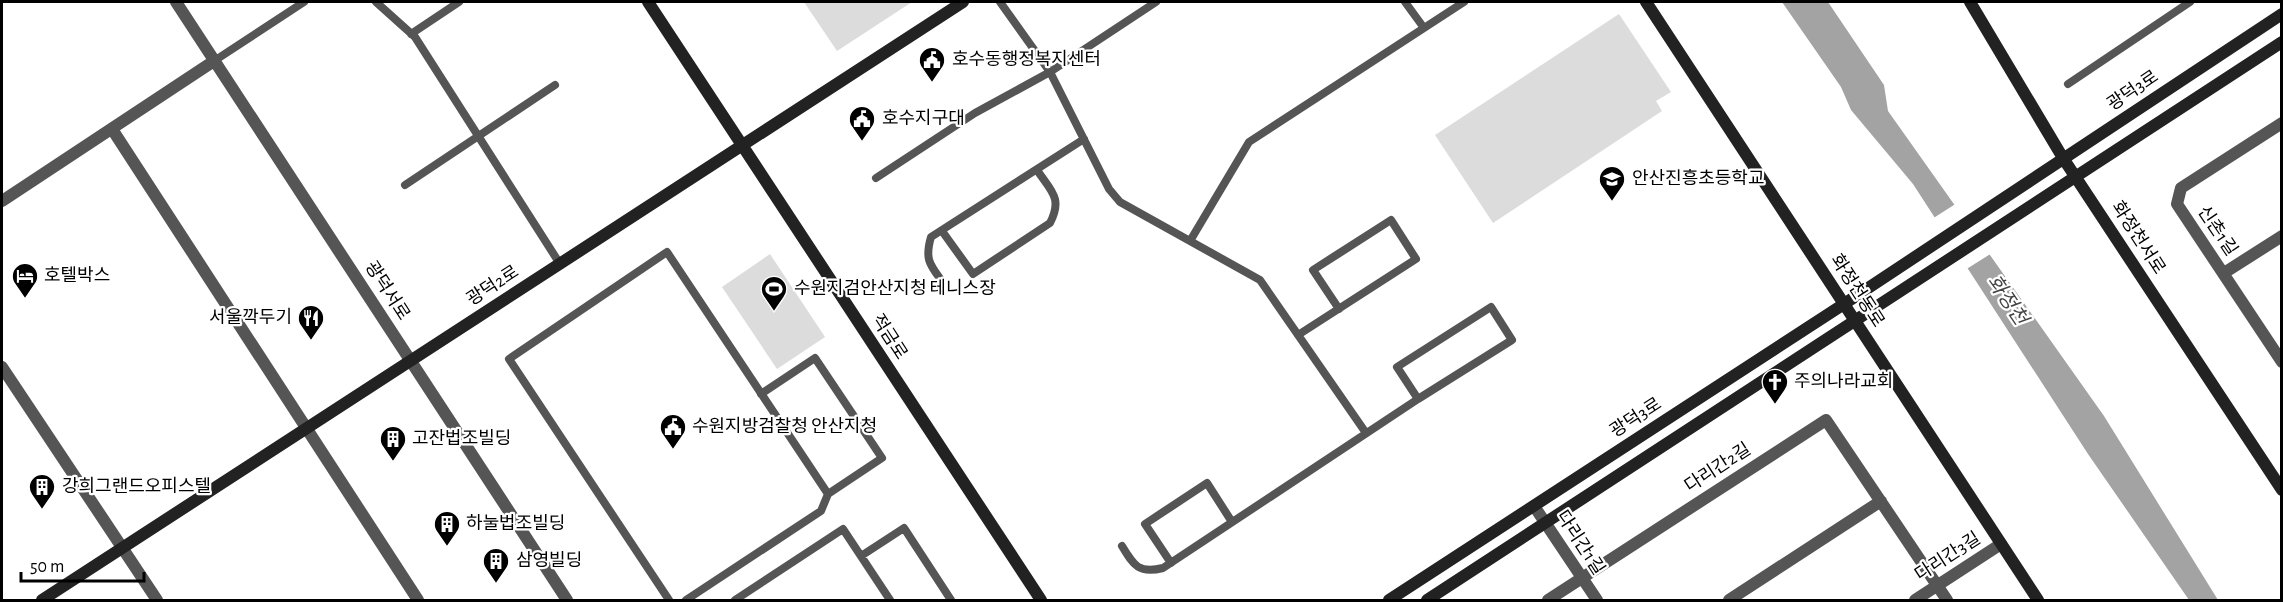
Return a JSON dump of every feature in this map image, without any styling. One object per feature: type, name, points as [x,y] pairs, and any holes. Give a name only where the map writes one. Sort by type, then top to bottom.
[{"type":"street","name":"광덕서로","points":[[176,2],[567,600]]},
{"type":"street","name":"적금로","points":[[648,2],[1041,600]]},
{"type":"street","name":"광덕2로","points":[[42,600],[963,2]]},
{"type":"street","name":"화정천동로","points":[[1646,2],[2038,600]]},
{"type":"street","name":"화정천서로","points":[[1970,2],[2063,158],[2276,472],[2282,490]]},
{"type":"street","name":"광덕3로","points":[[1389,600],[1844,304],[2282,14]]},
{"type":"street","points":[[1427,600],[2282,42]]},
{"type":"street","points":[[2,201],[214,61]]},
{"type":"street","name":"신촌1길","points":[[2280,356],[2177,204],[2181,188],[2282,123]]},
{"type":"street","points":[[112,129],[418,600]]},
{"type":"street","points":[[2224,273],[2282,237]]},
{"type":"street","points":[[2,367],[156,600]]},
{"type":"street","name":"다리간2길","points":[[1548,600],[1826,420],[1947,600]]},
{"type":"street","points":[[1729,600],[1881,501]]},
{"type":"street","name":"다리간1길","points":[[1534,506],[1597,600]]},
{"type":"street","name":"다리간3길","points":[[1915,600],[2001,544]]},
{"type":"lane","points":[[214,61],[304,2]]},
{"type":"lane","points":[[376,2],[411,34],[560,264]]},
{"type":"lane","points":[[411,34],[459,2]]},
{"type":"lane","points":[[1000,2],[1050,72],[1109,189],[1120,202],[1260,280],[1366,433]]},
{"type":"lane","points":[[876,178],[975,113],[1050,72],[1156,2]]},
{"type":"lane","points":[[1405,2],[1424,28]]},
{"type":"lane","points":[[1190,241],[1249,142],[1464,2]]},
{"type":"lane","points":[[2170,2],[2176,11]]},
{"type":"lane","points":[[2068,84],[2190,2]]},
{"type":"lane","points":[[405,184],[555,85]]},
{"type":"lane","points":[[944,284],[928,261],[927,250],[931,237],[1084,139]]},
{"type":"lane","points":[[942,231],[973,274],[1050,223],[1055,213],[1056,200],[1037,170]]},
{"type":"lane","points":[[1298,335],[1339,309],[1416,259],[1391,220],[1313,270],[1339,309]]},
{"type":"lane","points":[[669,600],[508,358],[667,252],[828,494]]},
{"type":"lane","points":[[1122,546],[1132,562],[1140,569],[1150,571],[1163,568],[1171,563],[1366,433],[1512,340],[1491,307],[1397,367],[1418,399]]},
{"type":"lane","points":[[686,600],[821,511],[828,494],[882,458],[815,358],[761,394]]},
{"type":"lane","points":[[1171,563],[1145,524],[1207,483],[1232,522]]},
{"type":"lane","points":[[861,556],[904,528],[951,600]]},
{"type":"lane","points":[[735,600],[843,529],[890,600]]},
{"type":"shaded area","points":[[804,2],[912,2],[837,51]]},
{"type":"shaded area","points":[[1619,14],[1671,92],[1656,101],[1662,111],[1493,223],[1435,135]]},
{"type":"shaded area","name":"수원지검안산지청 테니스장","points":[[770,254],[825,337],[777,369],[722,287]]},
{"type":"water","name":"화정천","points":[[1782,2],[1828,2],[1884,85],[1888,111],[2104,416],[2218,600],[2189,600],[2088,454],[1913,184],[1851,110],[1841,87]]},
{"type":"pier","points":[[1957,203],[1992,253],[1965,270],[1932,219]]},
{"type":"place","name":"호수동행정복지센터","points":[[932,83]]},
{"type":"place","name":"호수지구대","points":[[862,142]]},
{"type":"place","name":"안산진흥초등학교","points":[[1612,202]]},
{"type":"place","name":"호텔박스","points":[[25,299]]},
{"type":"place","name":"수원지검안산지청 테니스장","points":[[774,312]]},
{"type":"place","name":"서울깍두기","points":[[311,341]]},
{"type":"place","name":"주의나라교회","points":[[1775,405]]},
{"type":"place","name":"수원지방검찰청 안산지청","points":[[673,450]]},
{"type":"place","name":"고잔법조빌딩","points":[[393,462]]},
{"type":"place","name":"강희그랜드오피스텔","points":[[42,510]]},
{"type":"place","name":"하눌법조빌딩","points":[[447,547]]},
{"type":"place","name":"삼영빌딩","points":[[496,584]]}]
